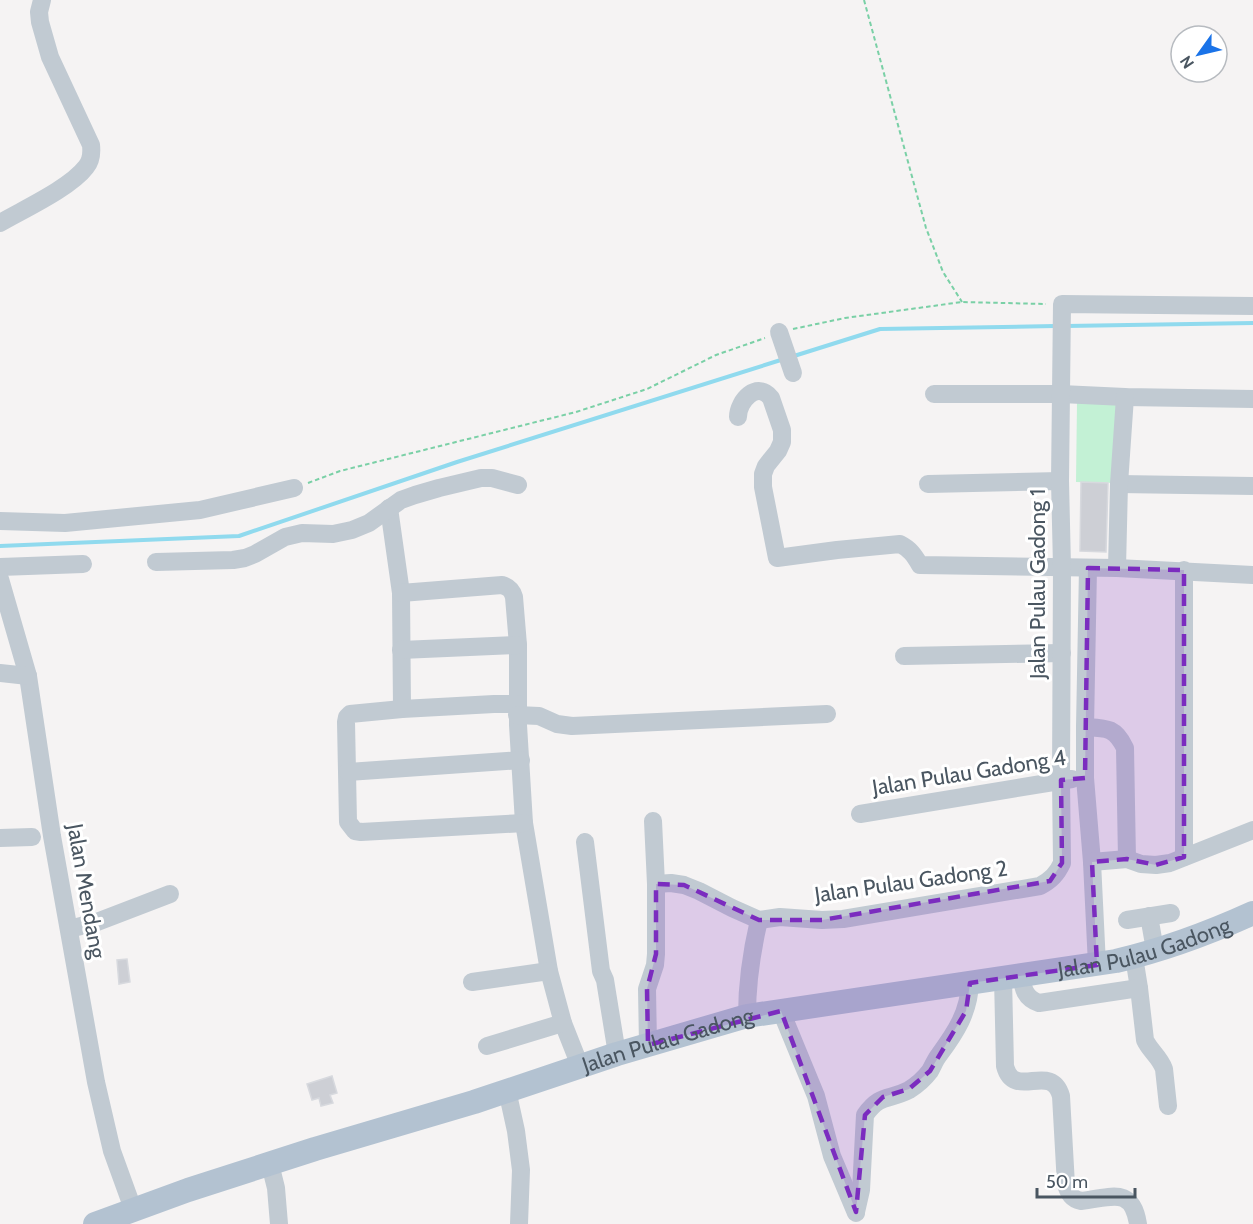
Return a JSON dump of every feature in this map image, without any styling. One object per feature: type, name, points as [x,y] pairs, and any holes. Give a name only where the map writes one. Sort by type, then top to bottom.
[{"type":"main road","name":"Jalan Pulau Gadong","points":[[95,1224],[188,1190],[315,1149],[617,1054],[747,1016],[1097,965],[1144,954],[1253,913]]},
{"type":"street","points":[[0,223],[68,184],[87,166],[92,153],[91,145],[50,57],[40,22],[39,12],[42,0]]},
{"type":"street","points":[[1062,307],[1253,306]]},
{"type":"street","name":"Jalan Pulau Gadong 1","points":[[1062,307],[1060,481],[1062,863]]},
{"type":"street","points":[[780,335],[794,373]]},
{"type":"street","points":[[738,417],[739,408],[748,394],[762,392],[771,398],[782,430],[782,442],[778,451],[762,474],[777,558],[900,544],[914,554],[920,565],[1117,568],[1253,574]]},
{"type":"street","points":[[934,394],[1061,394],[1253,399]]},
{"type":"street","points":[[1117,568],[1119,484],[1125,397]]},
{"type":"street","points":[[156,562],[245,558],[285,537],[302,533],[333,534],[352,530],[369,523],[389,508],[415,495],[481,478],[518,484]]},
{"type":"street","points":[[928,484],[1060,481]]},
{"type":"street","points":[[1119,484],[1253,486]]},
{"type":"street","points":[[0,521],[65,523],[200,510],[294,488]]},
{"type":"street","points":[[389,508],[401,593],[402,709]]},
{"type":"street","points":[[0,567],[82,564]]},
{"type":"street","points":[[1088,568],[1085,778],[1097,965]]},
{"type":"street","points":[[1184,570],[1184,858]]},
{"type":"street","name":"Jalan Mendang","points":[[0,579],[28,676],[52,836],[99,1093],[112,1151],[133,1209]]},
{"type":"street","points":[[401,593],[502,585],[508,586],[512,591],[518,645],[517,710],[524,823],[549,971],[563,1023],[580,1066]]},
{"type":"street","points":[[401,650],[518,645]]},
{"type":"street","points":[[904,656],[1062,653]]},
{"type":"street","points":[[0,673],[28,676]]},
{"type":"street","points":[[524,823],[355,831],[348,822],[347,717],[355,713],[494,704],[539,716],[557,724],[572,726],[827,714]]},
{"type":"street","points":[[1085,727],[1105,728],[1114,732],[1125,748],[1127,859]]},
{"type":"street","points":[[348,772],[521,760]]},
{"type":"street","name":"Jalan Pulau Gadong 4","points":[[861,814],[1060,780],[1085,778]]},
{"type":"street","points":[[648,1045],[647,989],[656,954],[657,884],[653,820]]},
{"type":"street","points":[[1092,862],[1127,859],[1141,864],[1170,863],[1253,830]]},
{"type":"street","points":[[0,838],[33,837]]},
{"type":"street","points":[[585,842],[601,971],[605,980],[617,1054]]},
{"type":"street","name":"Jalan Pulau Gadong 2","points":[[759,920],[780,917],[843,919],[1040,886],[1050,881],[1058,873],[1062,863]]},
{"type":"street","points":[[657,884],[684,885],[759,920],[747,986],[747,1016]]},
{"type":"street","points":[[69,929],[98,922],[170,894]]},
{"type":"street","points":[[1126,920],[1171,912]]},
{"type":"street","points":[[1149,916],[1139,988],[1145,1040],[1164,1069],[1168,1106]]},
{"type":"street","points":[[472,982],[549,971]]},
{"type":"street","points":[[1012,976],[1032,1001],[1039,1003],[1139,988]]},
{"type":"street","points":[[1012,976],[1005,1066],[1007,1074],[1019,1082],[1047,1080],[1059,1088],[1068,1191],[1076,1200],[1081,1201],[1118,1196],[1129,1200],[1136,1213],[1138,1224]]},
{"type":"street","points":[[856,1218],[861,1190],[865,1115],[872,1105],[883,1097],[895,1096],[909,1089],[920,1082],[930,1071],[966,1011],[970,983]]},
{"type":"street","points":[[781,1011],[816,1096],[832,1156],[856,1218]]},
{"type":"street","points":[[487,1046],[563,1023]]},
{"type":"street","points":[[507,1090],[521,1170],[519,1224]]},
{"type":"street","points":[[270,1164],[276,1188],[279,1224]]},
{"type":"path","points":[[864,0],[926,228],[943,272],[962,302]]},
{"type":"path","points":[[294,488],[340,471],[576,411],[647,389],[716,355],[846,318],[962,302],[1062,307]]},
{"type":"highlighted area","points":[[1088,568],[1184,570],[1184,857],[1156,865],[1127,859],[1092,862],[1097,965],[970,983],[966,1011],[930,1071],[909,1089],[883,1097],[865,1115],[856,1212],[781,1011],[648,1045],[647,989],[656,954],[656,884],[684,885],[759,920],[822,920],[1050,881],[1062,863],[1061,780],[1085,778]]},
{"type":"green space","points":[[1077,402],[1117,403],[1117,483],[1076,482]]},
{"type":"building","points":[[1081,482],[1108,483],[1106,552],[1080,551]]},
{"type":"building","points":[[127,959],[130,982],[119,984],[117,960]]},
{"type":"building","points":[[332,1076],[337,1093],[330,1095],[333,1103],[321,1106],[319,1098],[312,1100],[307,1084]]},
{"type":"waterway","points":[[1066,326],[1253,323]]},
{"type":"waterway","points":[[794,356],[880,329],[1055,326]]},
{"type":"waterway","points":[[0,546],[239,536],[457,462],[784,359]]}]
